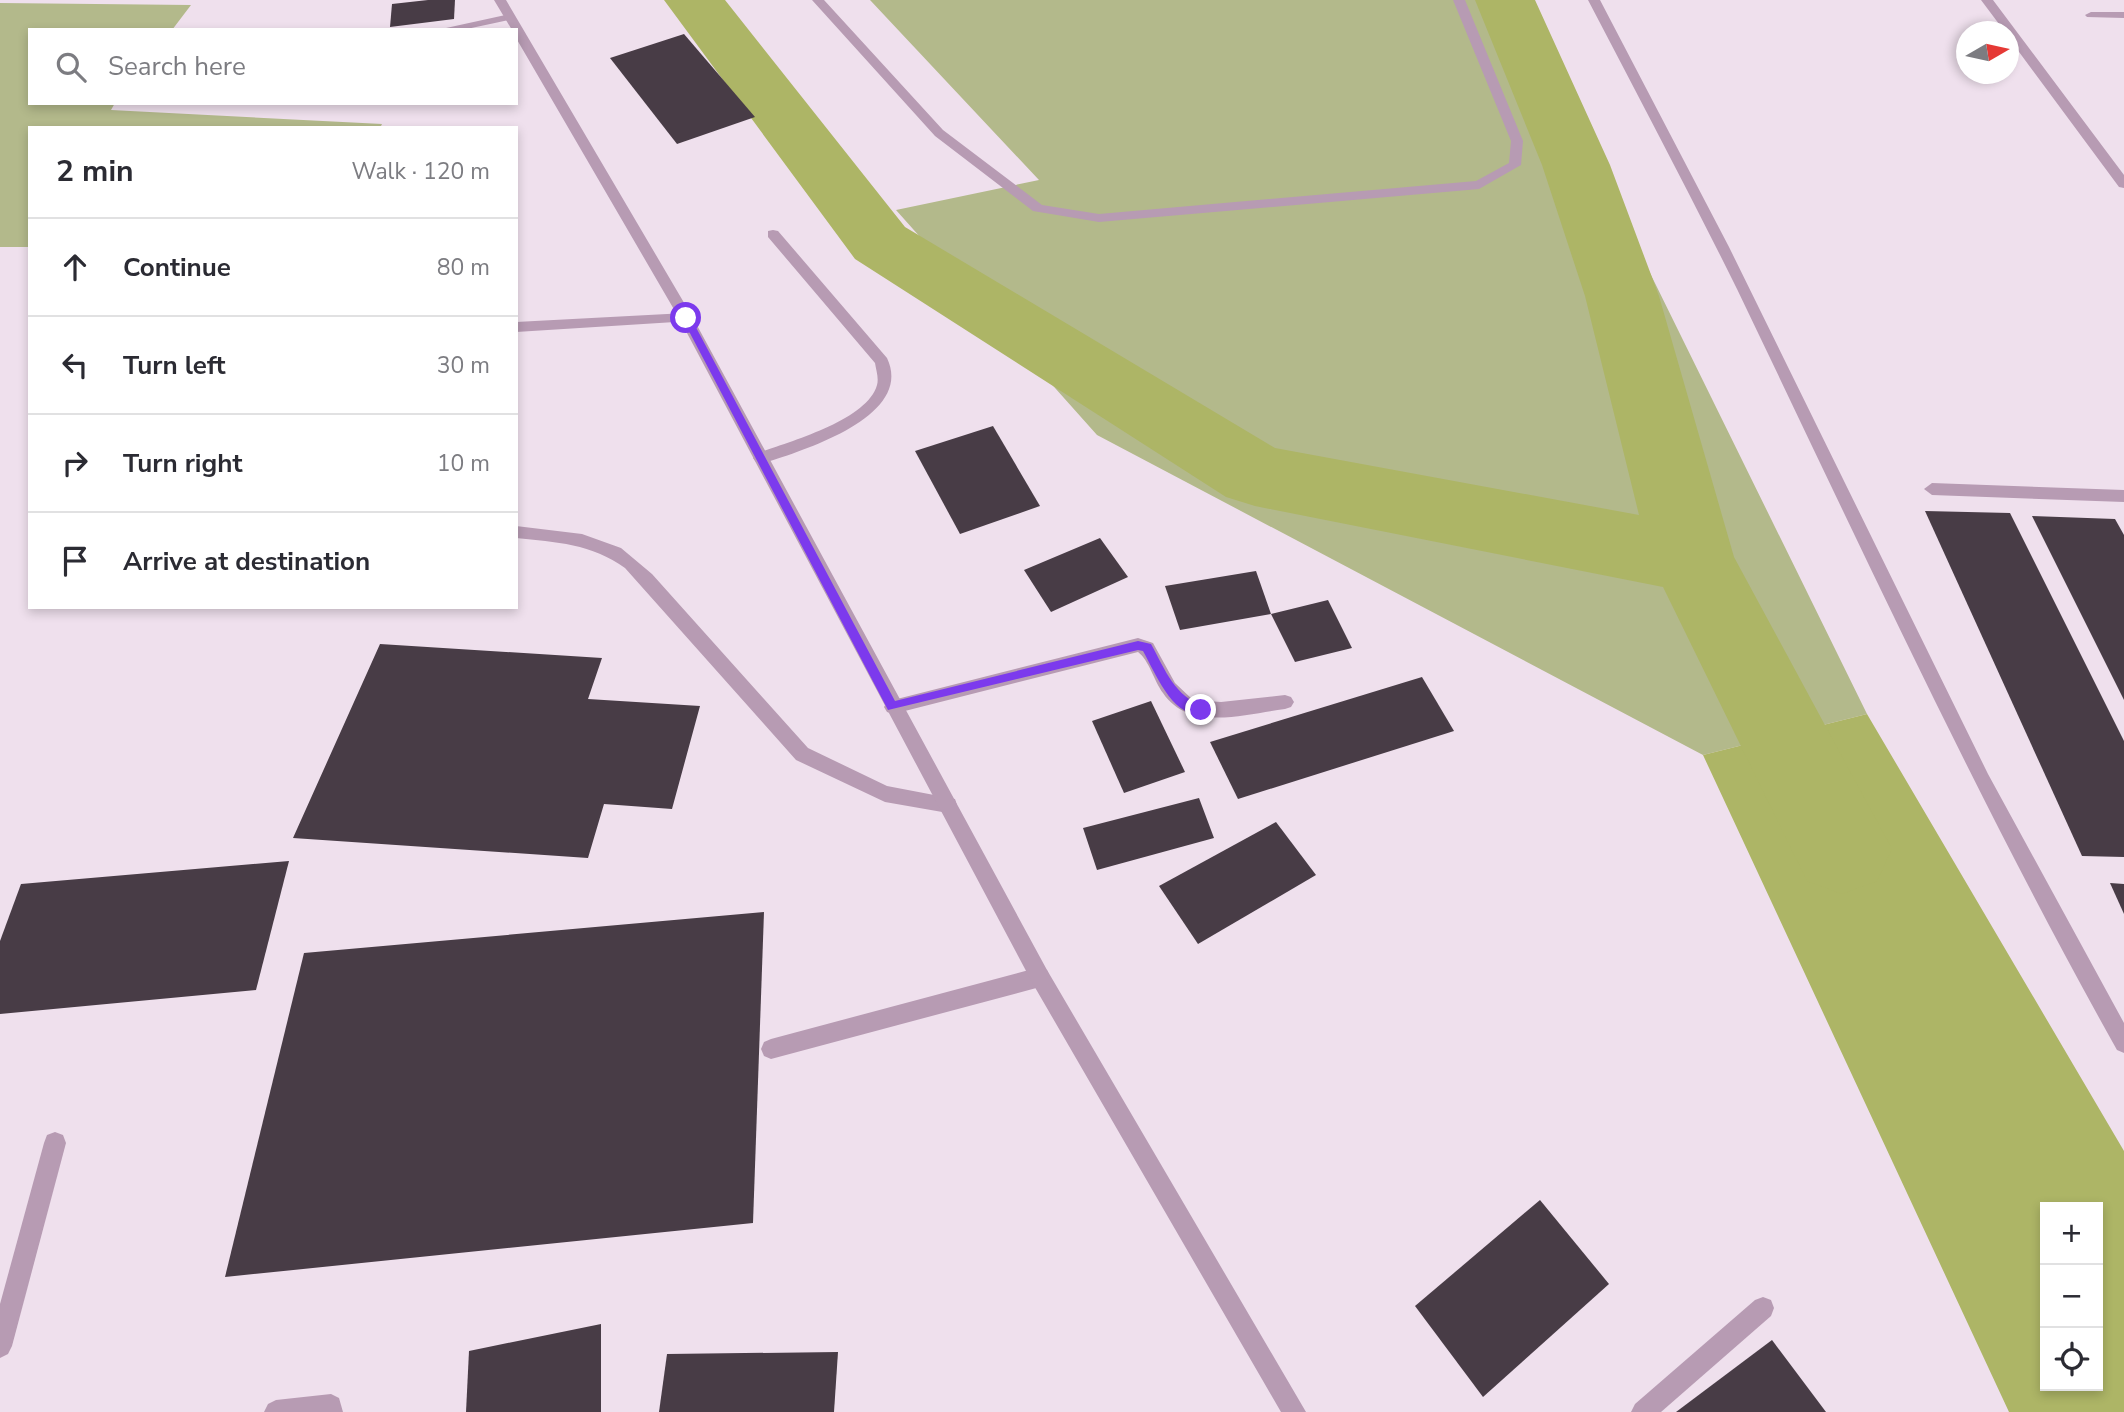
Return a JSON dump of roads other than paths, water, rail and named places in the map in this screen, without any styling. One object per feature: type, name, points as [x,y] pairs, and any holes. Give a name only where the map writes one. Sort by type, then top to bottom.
[{"type":"street","points":[[500,0],[516,28]]},
{"type":"street","points":[[818,0],[939,133],[1038,208],[1099,218],[1479,185],[1514,165],[1517,141],[1459,0]]},
{"type":"street","points":[[1594,0],[1762,326],[1950,723],[2076,960],[2124,1043]]},
{"type":"street","points":[[1987,0],[2124,184]]},
{"type":"street","points":[[2091,15],[2124,15]]},
{"type":"street","points":[[454,28],[510,18]]},
{"type":"street","points":[[518,32],[686,318],[892,707],[1040,976],[1294,1412]]},
{"type":"street","points":[[761,458],[845,425],[873,405],[885,385],[882,362],[773,234]]},
{"type":"street","points":[[518,327],[686,318]]},
{"type":"street","points":[[1932,489],[2124,496]]},
{"type":"street","points":[[518,531],[595,541],[615,551],[645,576],[662,600],[802,754],[885,794],[948,805]]},
{"type":"street","points":[[892,707],[1138,645],[1147,648],[1174,695],[1186,706],[1201,710],[1285,702]]},
{"type":"street","points":[[771,1049],[1040,976]]},
{"type":"street","points":[[0,1346],[55,1143]]},
{"type":"street","points":[[1643,1412],[1763,1308]]},
{"type":"street","points":[[276,1412],[331,1406],[331,1412]]},
{"type":"waterway","points":[[694,0],[880,243],[1255,475],[1692,559]]},
{"type":"waterway","points":[[1505,0],[1576,165],[1622,296],[1692,559]]},
{"type":"waterway","points":[[1692,559],[1842,849]]}]
